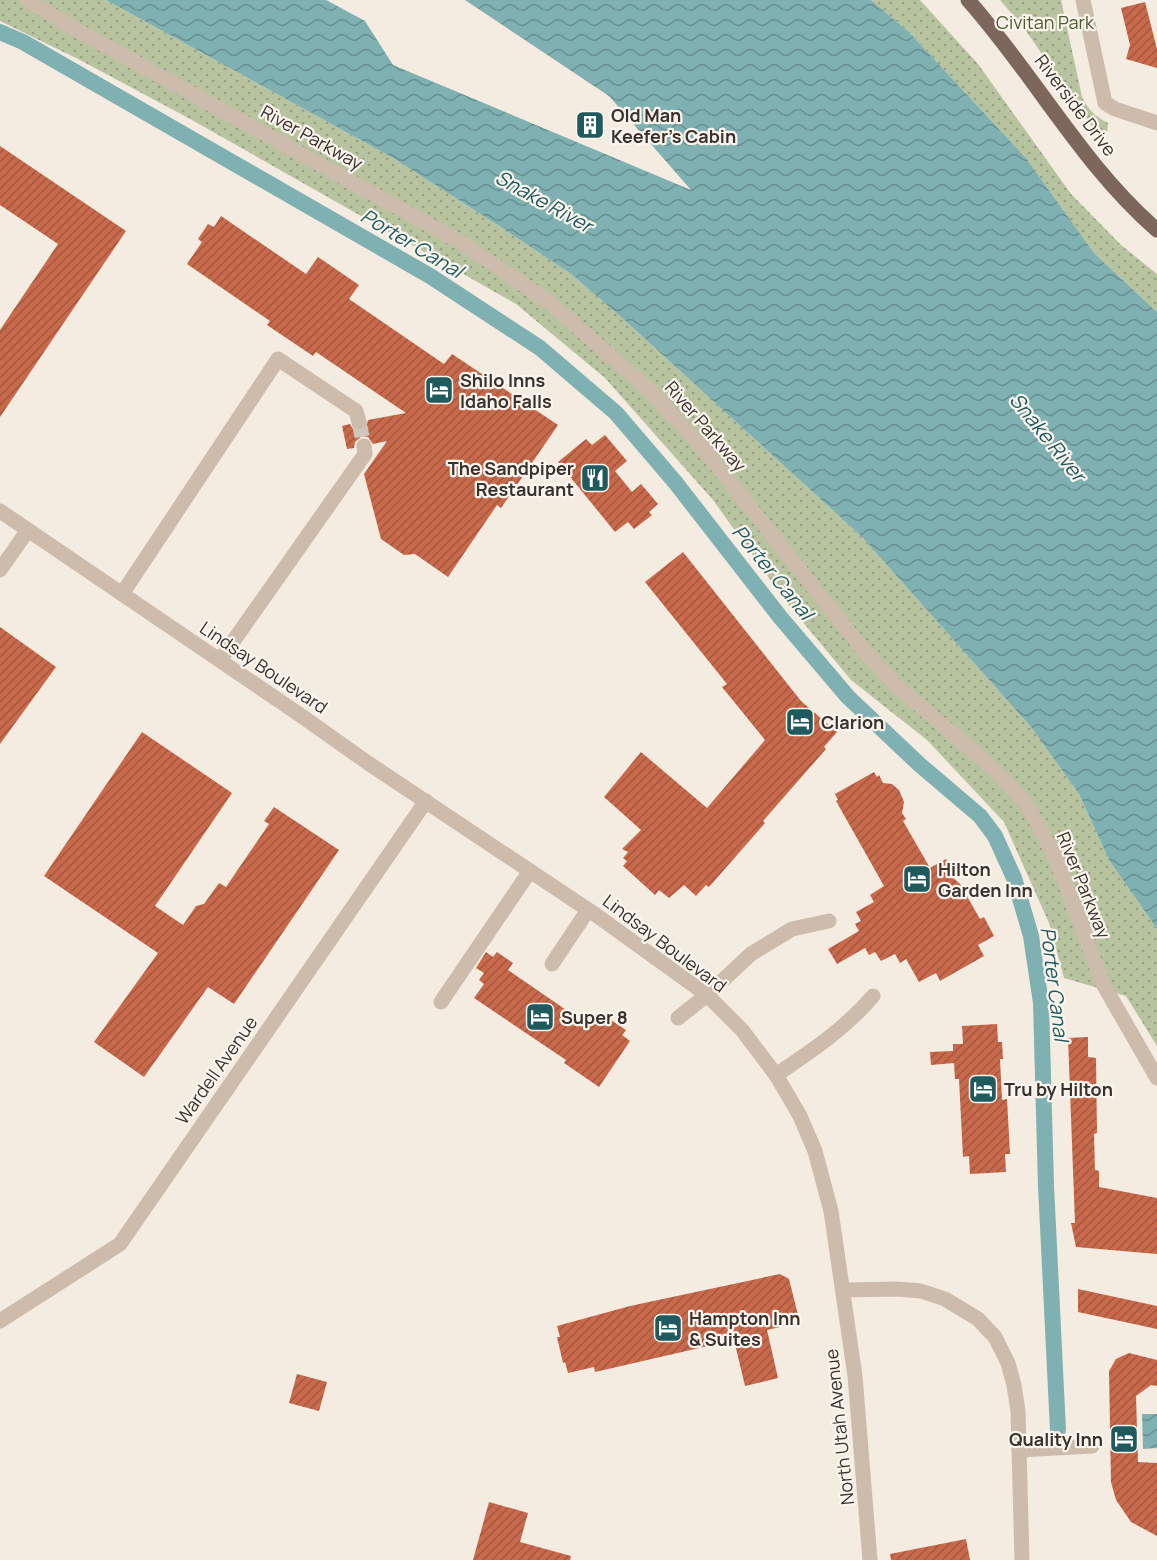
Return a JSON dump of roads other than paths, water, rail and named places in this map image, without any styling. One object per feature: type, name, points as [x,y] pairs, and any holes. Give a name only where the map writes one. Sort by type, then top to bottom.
[{"type":"main road","name":"Riverside Drive","points":[[969,0],[995,30],[1105,177],[1157,230]]},
{"type":"street","name":"River Parkway","points":[[28,0],[75,29],[462,243],[549,302],[648,389],[707,453],[864,651],[898,687],[995,770],[1026,803],[1056,859],[1103,984],[1157,1078]]},
{"type":"street","points":[[1083,0],[1105,103],[1115,109],[1157,123]]},
{"type":"street","points":[[122,594],[278,359],[356,411],[359,422]]},
{"type":"street","points":[[220,660],[365,454],[364,446]]},
{"type":"street","name":"Lindsay Boulevard","points":[[0,511],[368,763],[588,910],[707,995],[742,1030],[776,1075],[800,1116],[815,1150],[831,1211],[844,1290]]},
{"type":"street","points":[[0,570],[28,531]]},
{"type":"street","name":"Wardell Avenue","points":[[0,1322],[120,1244],[426,801]]},
{"type":"street","points":[[441,1002],[530,871]]},
{"type":"street","points":[[552,964],[588,910]]},
{"type":"street","points":[[678,1018],[707,995],[751,954],[792,929],[829,921]]},
{"type":"street","points":[[776,1075],[826,1041],[860,1011],[873,996]]},
{"type":"street","points":[[844,1290],[921,1291],[945,1299],[978,1319],[995,1338],[1008,1363],[1014,1384],[1019,1450],[1022,1560]]},
{"type":"street","name":"North Utah Avenue","points":[[844,1290],[855,1376],[870,1560]]},
{"type":"street","points":[[1019,1450],[1092,1446]]},
{"type":"water","name":"Snake River","points":[[106,0],[326,0],[365,21],[393,65],[691,190],[609,96],[465,0],[871,0],[909,32],[1026,158],[1094,253],[1157,312],[1157,929],[1109,860],[1079,794],[1031,727],[862,537],[621,317],[571,274],[393,158]]},
{"type":"water","points":[[1142,1414],[1157,1414],[1157,1448],[1143,1449]]},
{"type":"waterway","name":"Porter Canal","points":[[0,32],[23,42],[430,276],[540,348],[616,413],[675,482],[780,617],[848,697],[920,765],[980,816],[995,836],[1014,878],[1031,936],[1041,1003],[1046,1186],[1058,1430]]},
{"type":"tunnel","points":[[359,422],[364,446]]},
{"type":"place","name":"Old Man Keefer's Cabin","points":[[590,125]]},
{"type":"place","name":"Shilo Inns Idaho Falls","points":[[439,390]]},
{"type":"place","name":"The Sandpiper Restaurant","points":[[595,478]]},
{"type":"place","name":"Clarion","points":[[800,722]]},
{"type":"place","name":"Hilton Garden Inn","points":[[917,879]]},
{"type":"place","name":"Super 8","points":[[540,1017]]},
{"type":"place","name":"Tru by Hilton","points":[[983,1089]]},
{"type":"place","name":"Hampton Inn & Suites","points":[[668,1328]]},
{"type":"place","name":"Quality Inn","points":[[1124,1439]]},
{"type":"park label","name":"Civitan Park","points":[[1045,22]]}]
